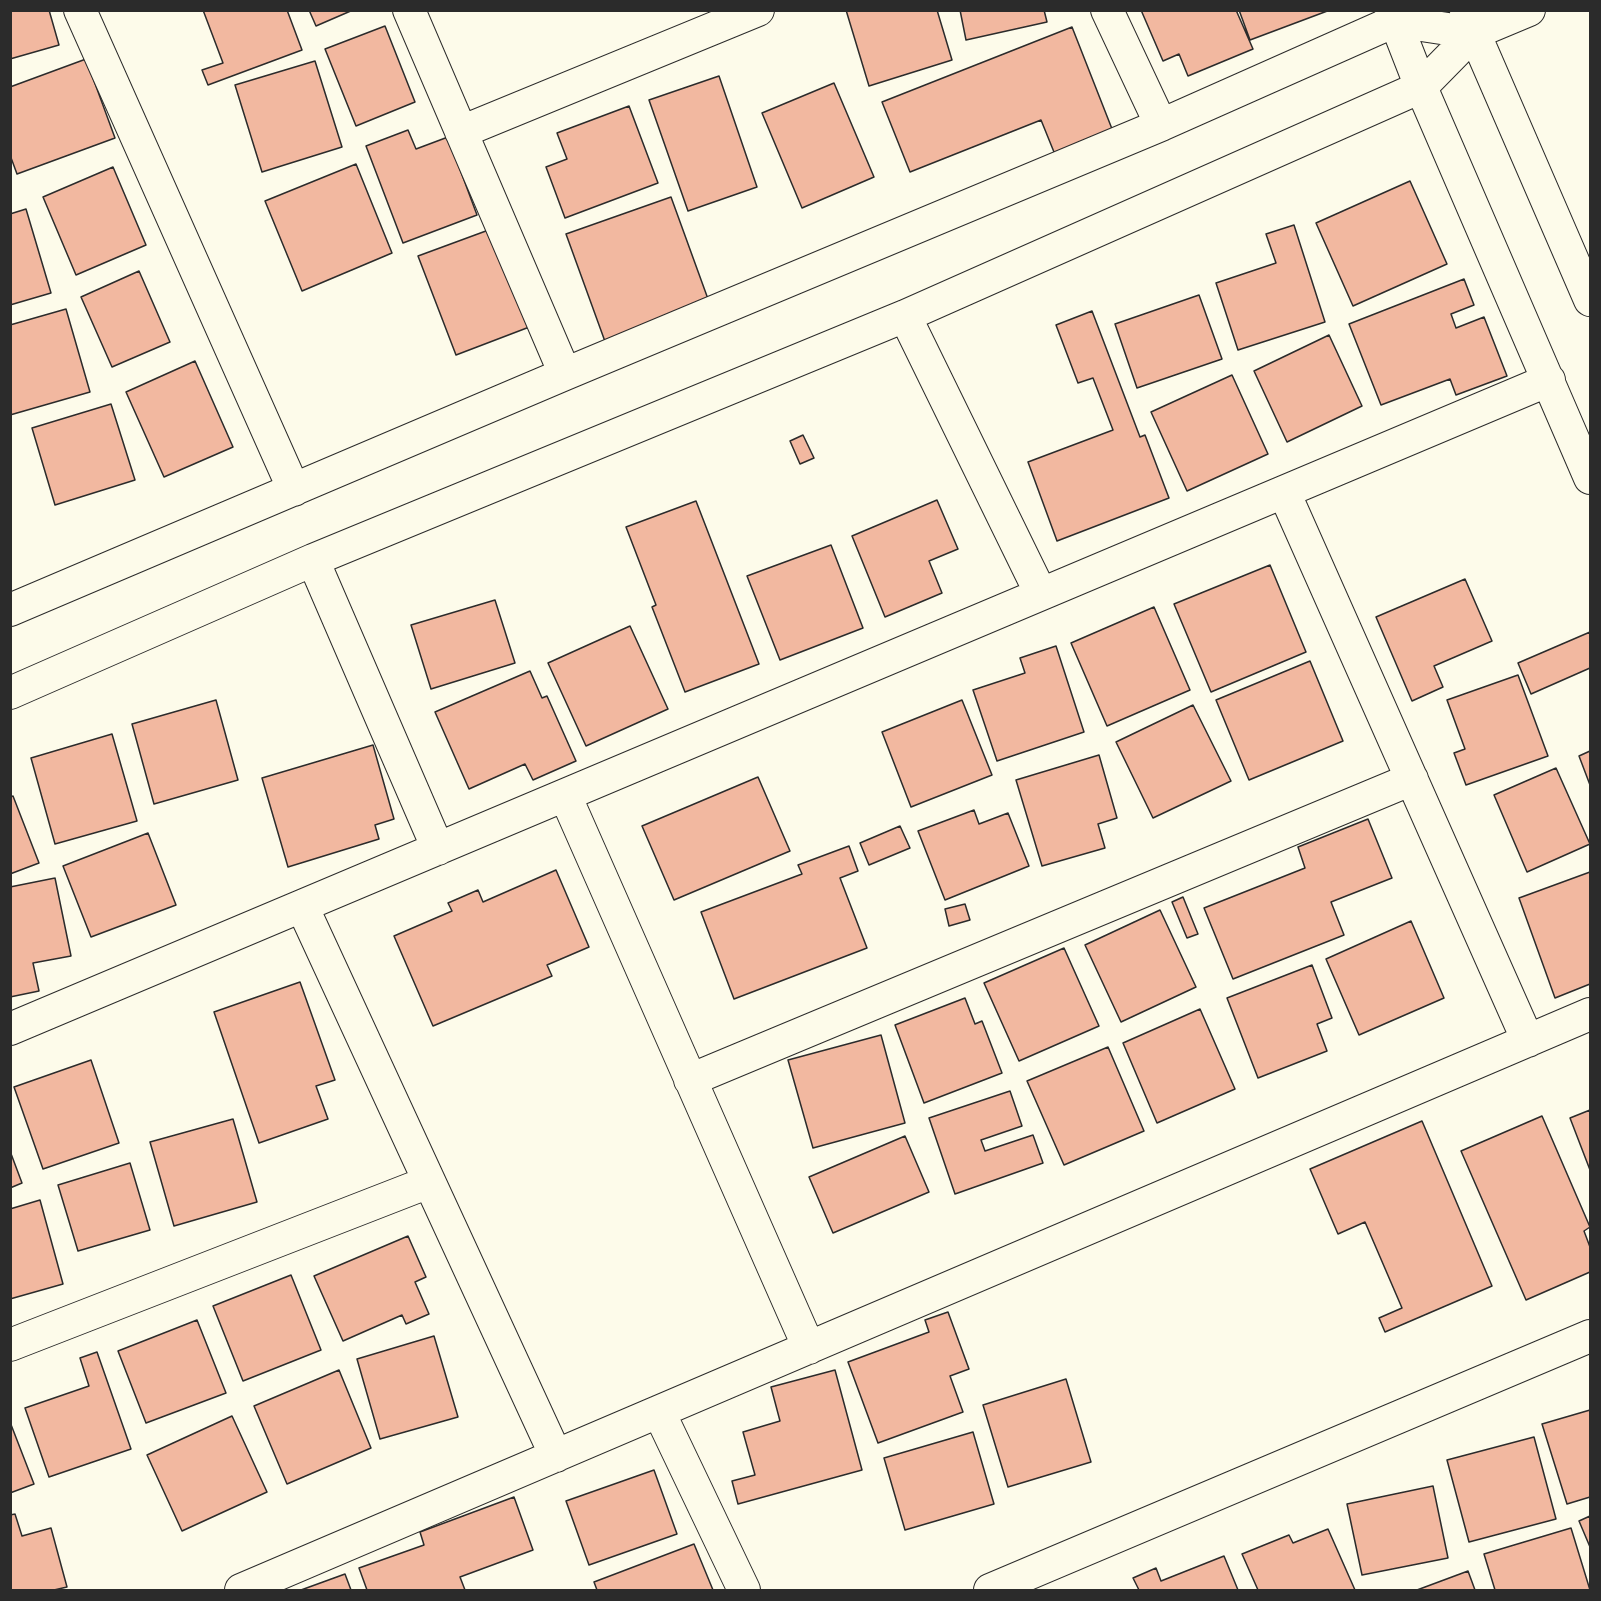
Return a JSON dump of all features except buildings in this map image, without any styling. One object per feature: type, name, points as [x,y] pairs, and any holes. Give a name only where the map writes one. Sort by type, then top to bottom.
[{"type":"street","points":[[80,10],[294,490]]},
{"type":"street","points":[[409,10],[565,374]]},
{"type":"street","points":[[1107,10],[1161,125]]},
{"type":"street","points":[[11,610],[565,374],[1161,125],[1393,16],[1470,22],[1529,10]]},
{"type":"street","points":[[461,132],[758,11]]},
{"type":"street","points":[[1393,16],[1421,87],[1590,478]]},
{"type":"street","points":[[10,693],[313,560],[905,316],[1421,87],[1470,22]]},
{"type":"street","points":[[1470,22],[1590,300]]},
{"type":"street","points":[[905,316],[1041,594]]},
{"type":"street","points":[[10,1029],[1549,380]]},
{"type":"street","points":[[1284,492],[1528,1041]]},
{"type":"street","points":[[313,560],[438,849]]},
{"type":"street","points":[[690,1080],[1412,779]]},
{"type":"street","points":[[565,795],[809,1348]]},
{"type":"street","points":[[302,906],[556,1456]]},
{"type":"street","points":[[242,1590],[1590,1014]]},
{"type":"street","points":[[10,1345],[429,1182]]},
{"type":"street","points":[[990,1590],[1590,1336]]},
{"type":"street","points":[[659,1412],[744,1590]]}]
